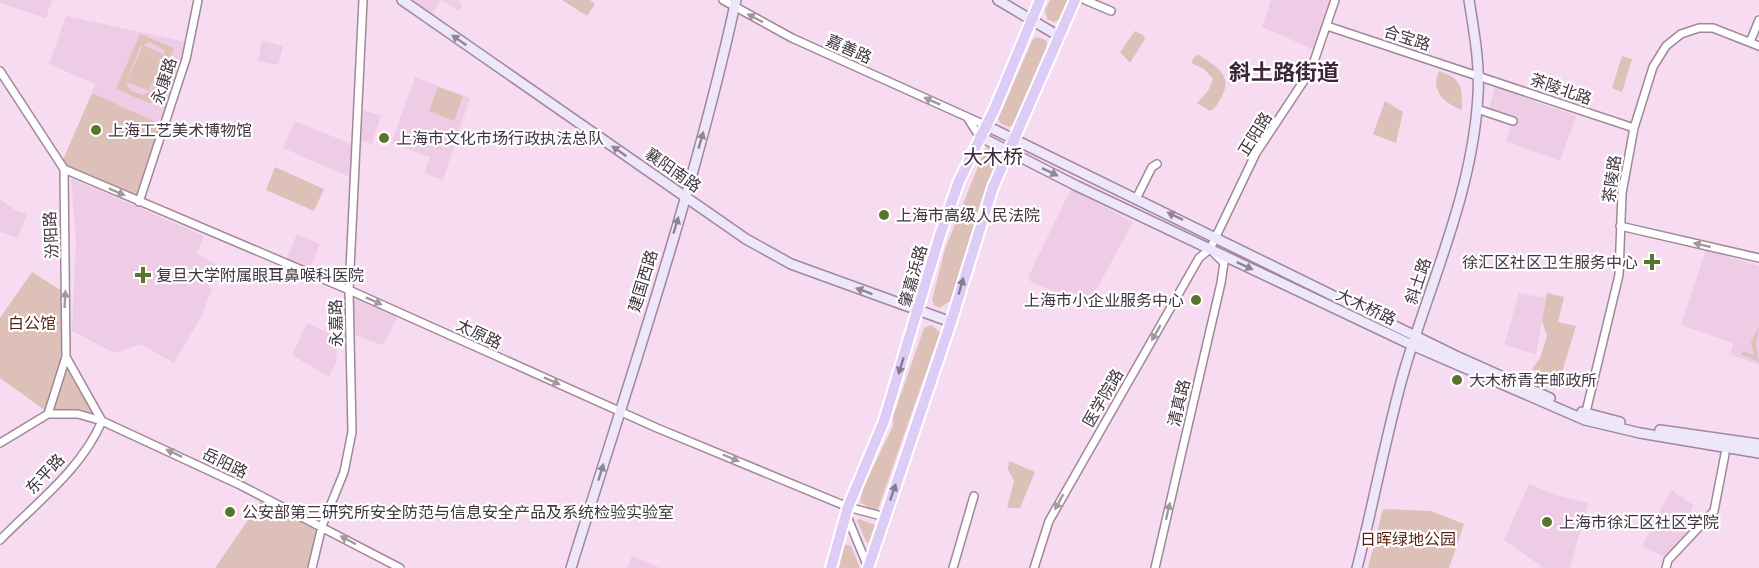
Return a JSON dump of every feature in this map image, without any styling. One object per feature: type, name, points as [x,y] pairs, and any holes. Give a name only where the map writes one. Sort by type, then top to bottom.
[{"type":"main road","name":"肇嘉浜路","points":[[831,568],[847,511],[884,421],[944,224],[979,136],[1041,0]]},
{"type":"main road","points":[[868,568],[951,322],[978,228],[1007,151],[1057,35],[1075,0]]},
{"type":"street","name":"永康路","points":[[139,202],[186,59],[198,0]]},
{"type":"street","name":"永嘉路","points":[[312,568],[322,526],[344,472],[352,432],[349,290],[363,0]]},
{"type":"street","name":"襄阳南路","points":[[402,0],[746,239],[782,259],[951,322]]},
{"type":"street","name":"嘉善路","points":[[723,0],[735,3],[792,38],[985,125]]},
{"type":"street","points":[[998,0],[1057,35]]},
{"type":"street","points":[[1085,0],[1111,11]]},
{"type":"street","name":"正阳路","points":[[1210,249],[1256,153],[1302,86],[1320,48],[1335,0]]},
{"type":"street","name":"斜土路","points":[[1357,568],[1397,396],[1460,198],[1477,109],[1478,75],[1469,0]]},
{"type":"street","name":"建国西路","points":[[571,568],[684,196],[713,96],[735,3]]},
{"type":"street","points":[[1750,42],[1759,20]]},
{"type":"street","name":"合宝路","points":[[1327,26],[1478,75]]},
{"type":"street","name":"茶陵路","points":[[1585,417],[1619,275],[1622,193],[1634,128],[1653,67],[1666,46],[1681,34],[1699,28],[1713,28],[1759,46]]},
{"type":"street","points":[[0,71],[63,169]]},
{"type":"street","name":"茶陵北路","points":[[1478,75],[1571,111],[1634,128]]},
{"type":"street","points":[[1477,109],[1513,121]]},
{"type":"street","points":[[967,117],[979,136]]},
{"type":"street","name":"大木桥路","points":[[985,125],[1585,417],[1759,444]]},
{"type":"street","name":"大木桥路","points":[[979,136],[1412,345],[1585,417],[1640,433],[1759,453]]},
{"type":"street","points":[[1137,197],[1152,167],[1157,164]]},
{"type":"street","name":"太原路","points":[[63,169],[349,290],[847,511],[885,517]]},
{"type":"street","name":"汾阳路","points":[[48,414],[66,357],[63,169]]},
{"type":"street","points":[[1620,226],[1759,258]]},
{"type":"street","name":"医学院路","points":[[1034,568],[1048,521],[1199,258],[1210,249]]},
{"type":"street","name":"清真路","points":[[1155,568],[1221,283],[1224,263],[1210,249]]},
{"type":"street","points":[[66,357],[102,421]]},
{"type":"street","points":[[0,443],[48,414]]},
{"type":"street","name":"岳阳路","points":[[48,414],[78,414],[102,421],[322,526],[400,568]]},
{"type":"street","name":"东平路","points":[[0,540],[59,484],[95,436],[102,421]]},
{"type":"street","points":[[1666,568],[1668,560],[1714,511],[1725,454]]},
{"type":"street","points":[[953,568],[974,496]]},
{"type":"street","points":[[847,511],[868,568]]},
{"type":"shaded area","points":[[0,0],[52,0],[46,18],[0,3]]},
{"type":"shaded area","points":[[415,0],[441,0],[431,16],[413,3]]},
{"type":"shaded area","points":[[441,0],[458,0],[462,5],[459,11]]},
{"type":"shaded area","points":[[1271,0],[1330,0],[1315,50],[1262,27]]},
{"type":"shaded area","points":[[66,16],[186,42],[161,124],[92,93],[95,84],[49,64]]},
{"type":"shaded area","points":[[262,41],[283,46],[278,65],[258,61]]},
{"type":"shaded area","points":[[415,77],[470,98],[443,180],[424,173],[430,157],[391,143]]},
{"type":"shaded area","points":[[1495,87],[1576,116],[1560,161],[1506,141],[1513,121],[1489,110]]},
{"type":"shaded area","points":[[364,110],[381,116],[372,144],[361,140]]},
{"type":"shaded area","points":[[295,121],[354,145],[352,178],[283,148]]},
{"type":"shaded area","name":"复旦大学附属眼耳鼻喉科医院","points":[[71,178],[204,236],[197,253],[215,264],[207,284],[212,289],[201,317],[174,363],[141,344],[115,353],[72,331],[76,241]]},
{"type":"shaded area","points":[[1071,189],[1133,222],[1088,305],[1031,282],[1028,277]]},
{"type":"shaded area","points":[[0,199],[15,210],[27,214],[18,238],[0,232]]},
{"type":"shaded area","points":[[297,234],[320,244],[309,270],[286,260]]},
{"type":"shaded area","points":[[1706,250],[1759,266],[1759,365],[1730,354],[1733,343],[1681,325]]},
{"type":"shaded area","points":[[1519,293],[1546,298],[1536,354],[1504,345]]},
{"type":"shaded area","points":[[353,296],[398,316],[383,345],[354,335]]},
{"type":"shaded area","points":[[307,323],[338,338],[336,362],[329,377],[292,355]]},
{"type":"shaded area","name":"上海市徐汇区社区学院","points":[[1529,484],[1559,496],[1588,503],[1570,568],[1544,568],[1504,540]]},
{"type":"shaded area","points":[[1671,490],[1693,505],[1687,521],[1694,526],[1665,557],[1642,546]]},
{"type":"shaded area","points":[[632,556],[660,568],[627,568]]},
{"type":"green space","points":[[562,0],[590,0],[595,4],[587,16]]},
{"type":"green space","points":[[1050,0],[1068,0],[1060,19],[1054,22],[1047,19],[1045,10]]},
{"type":"green space","points":[[1135,31],[1143,35],[1145,39],[1130,63],[1120,52]]},
{"type":"green space","points":[[140,34],[174,48],[151,104],[116,89]],"holes":[[[150,42],[164,50],[162,69],[152,89],[142,95],[130,90],[126,83],[140,47]]]},
{"type":"green space","points":[[1036,37],[1046,40],[1047,46],[1013,125],[1009,127],[1000,123],[998,119],[1032,41]]},
{"type":"green space","points":[[143,45],[165,55],[149,91],[127,82]]},
{"type":"green space","points":[[1199,55],[1221,72],[1225,82],[1222,96],[1216,107],[1210,111],[1197,103],[1208,91],[1213,79],[1204,69],[1191,63],[1195,56]]},
{"type":"green space","points":[[1622,56],[1632,59],[1622,92],[1612,88]]},
{"type":"green space","points":[[1439,71],[1453,77],[1460,85],[1462,110],[1444,100],[1440,95],[1436,85]]},
{"type":"green space","points":[[438,87],[463,96],[454,121],[429,111]]},
{"type":"green space","points":[[92,93],[161,124],[136,198],[65,166],[62,162]]},
{"type":"green space","points":[[1385,101],[1403,112],[1396,143],[1373,134]]},
{"type":"green space","points":[[989,147],[1001,155],[976,218],[950,301],[940,308],[935,306],[932,300],[945,249],[985,149]]},
{"type":"green space","points":[[275,167],[324,189],[314,211],[266,190]]},
{"type":"green space","name":"白公馆","points":[[32,272],[62,291],[61,359],[46,411],[0,378],[0,318]]},
{"type":"green space","points":[[1547,293],[1564,297],[1558,322],[1576,326],[1559,382],[1532,369],[1540,358],[1547,336],[1542,321]]},
{"type":"green space","points":[[931,325],[940,332],[878,509],[872,510],[860,502],[863,488],[893,426],[893,417],[924,328]]},
{"type":"green space","points":[[1759,327],[1756,345],[1759,362],[1741,354],[1743,351],[1754,355],[1751,342]]},
{"type":"green space","points":[[66,367],[94,415],[53,409]]},
{"type":"green space","points":[[1009,461],[1035,472],[1020,508],[1007,508],[1014,481],[1008,469]]},
{"type":"green space","points":[[261,501],[316,530],[308,568],[215,568]]},
{"type":"green space","name":"日晖绿地公园","points":[[1383,509],[1431,511],[1464,524],[1449,568],[1368,568]]},
{"type":"green space","points":[[859,519],[875,525],[867,543],[857,521]]},
{"type":"green space","points":[[844,544],[851,546],[860,568],[839,568]]},
{"type":"place","name":"上海工艺美术博物馆","points":[[96,130]]},
{"type":"place","name":"上海市文化市场行政执法总队","points":[[384,138]]},
{"type":"place","name":"上海市高级人民法院","points":[[884,215]]},
{"type":"place","name":"徐汇区社区卫生服务中心","points":[[1652,262]]},
{"type":"place","name":"复旦大学附属眼耳鼻喉科医院","points":[[143,275]]},
{"type":"place","name":"上海市小企业服务中心","points":[[1196,300]]},
{"type":"place","name":"大木桥青年邮政所","points":[[1457,380]]},
{"type":"place","name":"公安部第三研究所安全防范与信息安全产品及系统检验实验室","points":[[230,512]]},
{"type":"place","name":"上海市徐汇区社区学院","points":[[1547,522]]},
{"type":"district","name":"斜土路街道","points":[[1284,72]]},
{"type":"district","name":"大木桥","points":[[993,157]]}]
